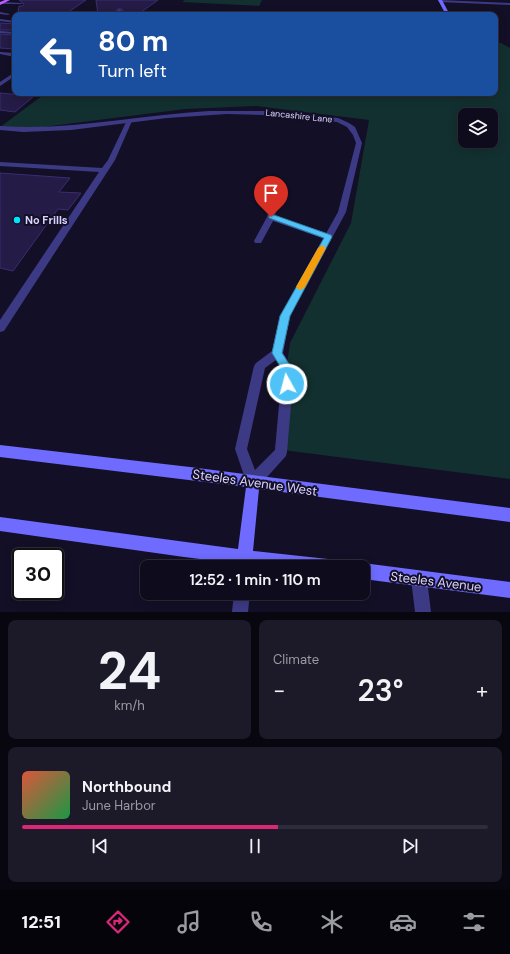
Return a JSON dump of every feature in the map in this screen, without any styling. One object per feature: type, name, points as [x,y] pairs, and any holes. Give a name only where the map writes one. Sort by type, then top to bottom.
[{"type":"main road","points":[[1,4],[8,0]]},
{"type":"main road","points":[[440,1],[446,12]]},
{"type":"main road","name":"Steeles Avenue West","points":[[0,451],[510,515]]},
{"type":"main road","points":[[245,560],[253,482]]},
{"type":"main road","points":[[0,524],[232,560]]},
{"type":"main road","name":"Steeles Avenue","points":[[370,573],[510,590]]},
{"type":"street","points":[[440,1],[510,4]]},
{"type":"street","points":[[1,4],[21,4]]},
{"type":"street","points":[[0,13],[8,14]]},
{"type":"street","points":[[0,20],[12,22]]},
{"type":"street","points":[[0,32],[12,33]]},
{"type":"street","points":[[0,53],[12,55]]},
{"type":"street","points":[[0,84],[12,76]]},
{"type":"street","name":"Lancashire Lane","points":[[0,128],[53,128],[190,114],[259,112],[338,120],[349,124],[356,132],[359,143],[342,212],[285,316],[277,353]]},
{"type":"street","points":[[0,328],[111,160],[129,121]]},
{"type":"street","points":[[0,164],[104,170]]},
{"type":"street","points":[[258,241],[271,217],[276,193]]},
{"type":"street","points":[[271,217],[328,237]]},
{"type":"street","points":[[277,353],[288,371],[281,452],[253,482],[241,449],[260,366],[277,353]]},
{"type":"street","points":[[419,579],[423,612]]},
{"type":"street","points":[[240,612],[241,600]]},
{"type":"green space","points":[[185,0],[262,0],[259,6],[182,2]]},
{"type":"green space","points":[[498,42],[510,48],[510,479],[275,449],[290,343],[351,223],[369,120],[256,106],[185,109],[43,127],[0,127],[42,96],[498,96]]},
{"type":"building","points":[[19,0],[86,0],[68,12],[18,12],[19,6],[23,6],[24,4]]},
{"type":"building","points":[[96,0],[158,0],[141,12],[121,12],[123,10],[119,8],[114,12],[98,12]]},
{"type":"building","points":[[0,23],[12,24],[12,30],[0,30]]},
{"type":"building","points":[[0,34],[12,35],[12,49],[0,48]]},
{"type":"building","points":[[0,93],[12,94],[12,96],[34,96],[15,112],[0,110]]},
{"type":"building","name":"No Frills","points":[[0,173],[70,178],[59,192],[81,193],[68,210],[58,209],[13,271],[0,268]]},
{"type":"slow traffic","points":[[301,287],[322,248]]},
{"type":"place","name":"No Frills","points":[[17,220]]},
{"type":"route","points":[[271,217],[328,237],[285,316],[277,353],[288,371],[287,384]]}]
